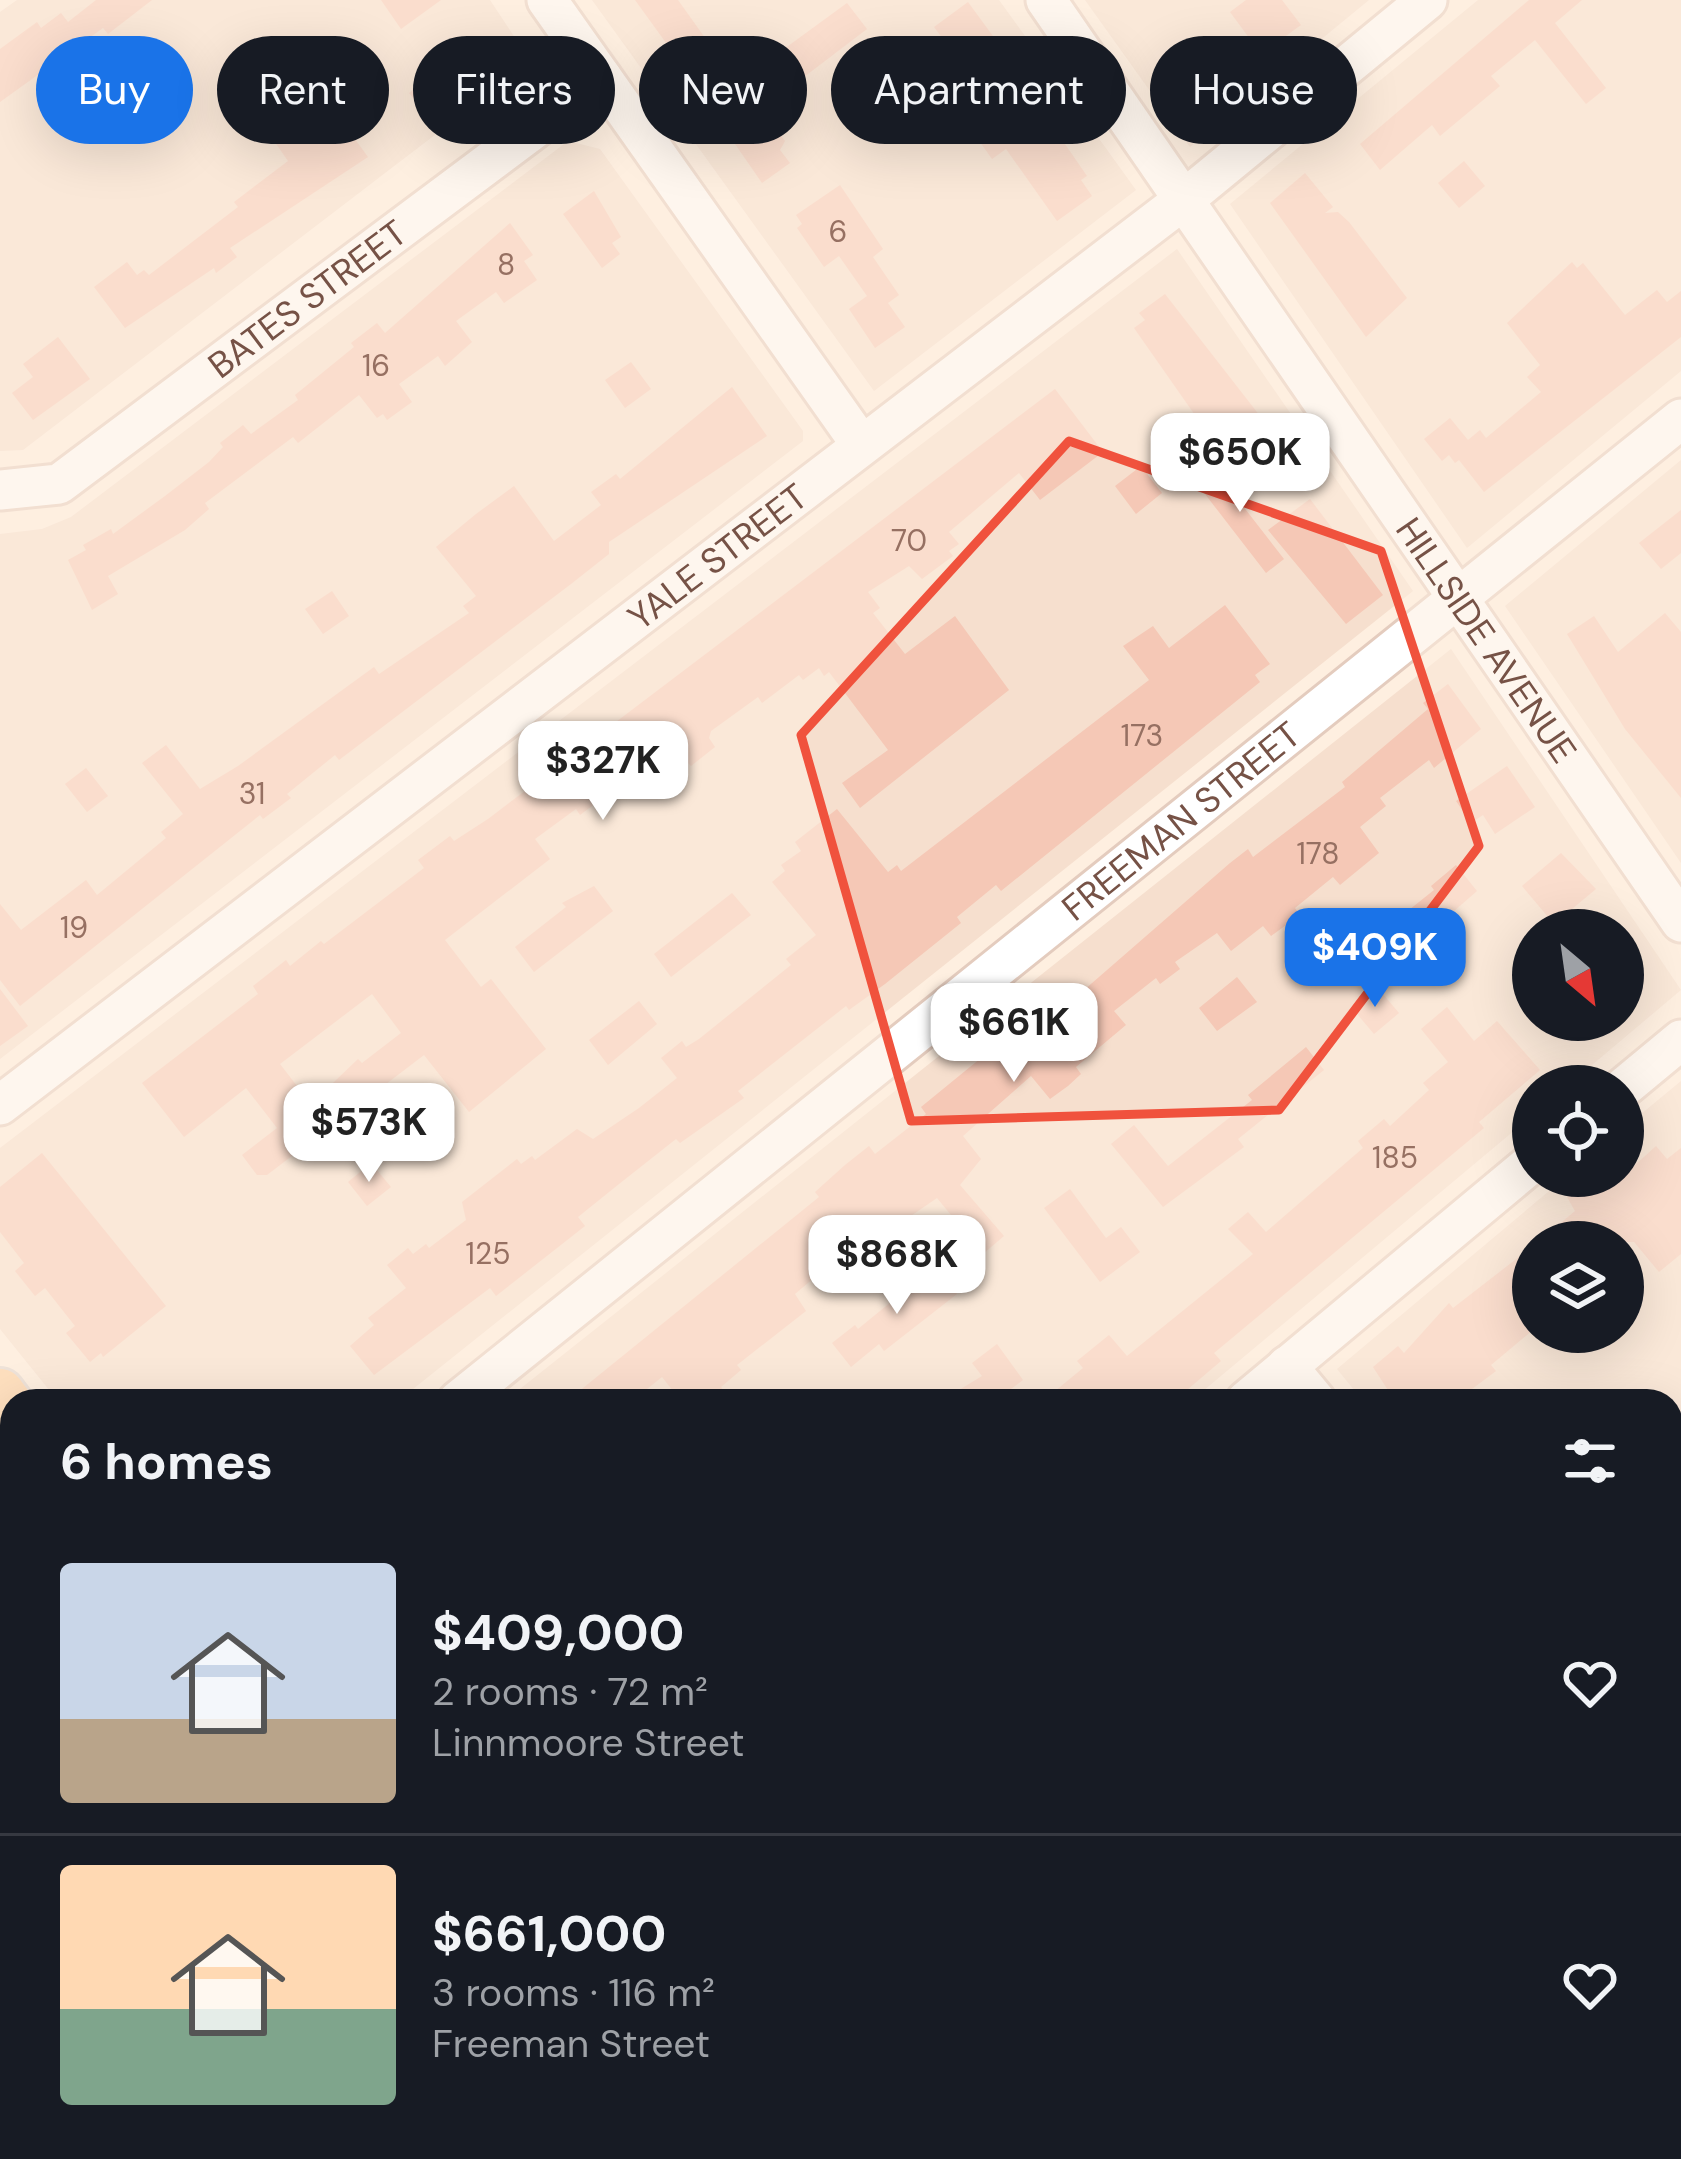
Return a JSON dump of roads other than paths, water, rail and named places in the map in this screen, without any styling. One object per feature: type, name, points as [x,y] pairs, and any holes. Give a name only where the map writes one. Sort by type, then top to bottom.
[{"type":"street","points":[[547,0],[573,36]]},
{"type":"street","name":"HILLSIDE AVENUE","points":[[1046,0],[1681,922]]},
{"type":"street","name":"YALE STREET","points":[[0,1106],[860,443],[1186,198],[1427,0]]},
{"type":"street","points":[[615,95],[860,443]]},
{"type":"street","name":"BATES STREET","points":[[0,490],[59,484],[513,144]]},
{"type":"street","name":"FREEMAN STREET","points":[[473,1389],[1462,600],[1681,419]]},
{"type":"street","points":[[1644,1071],[1681,1040]]},
{"type":"street","points":[[1260,1389],[1512,1179]]},
{"type":"street","points":[[1287,1366],[1306,1389]]}]
